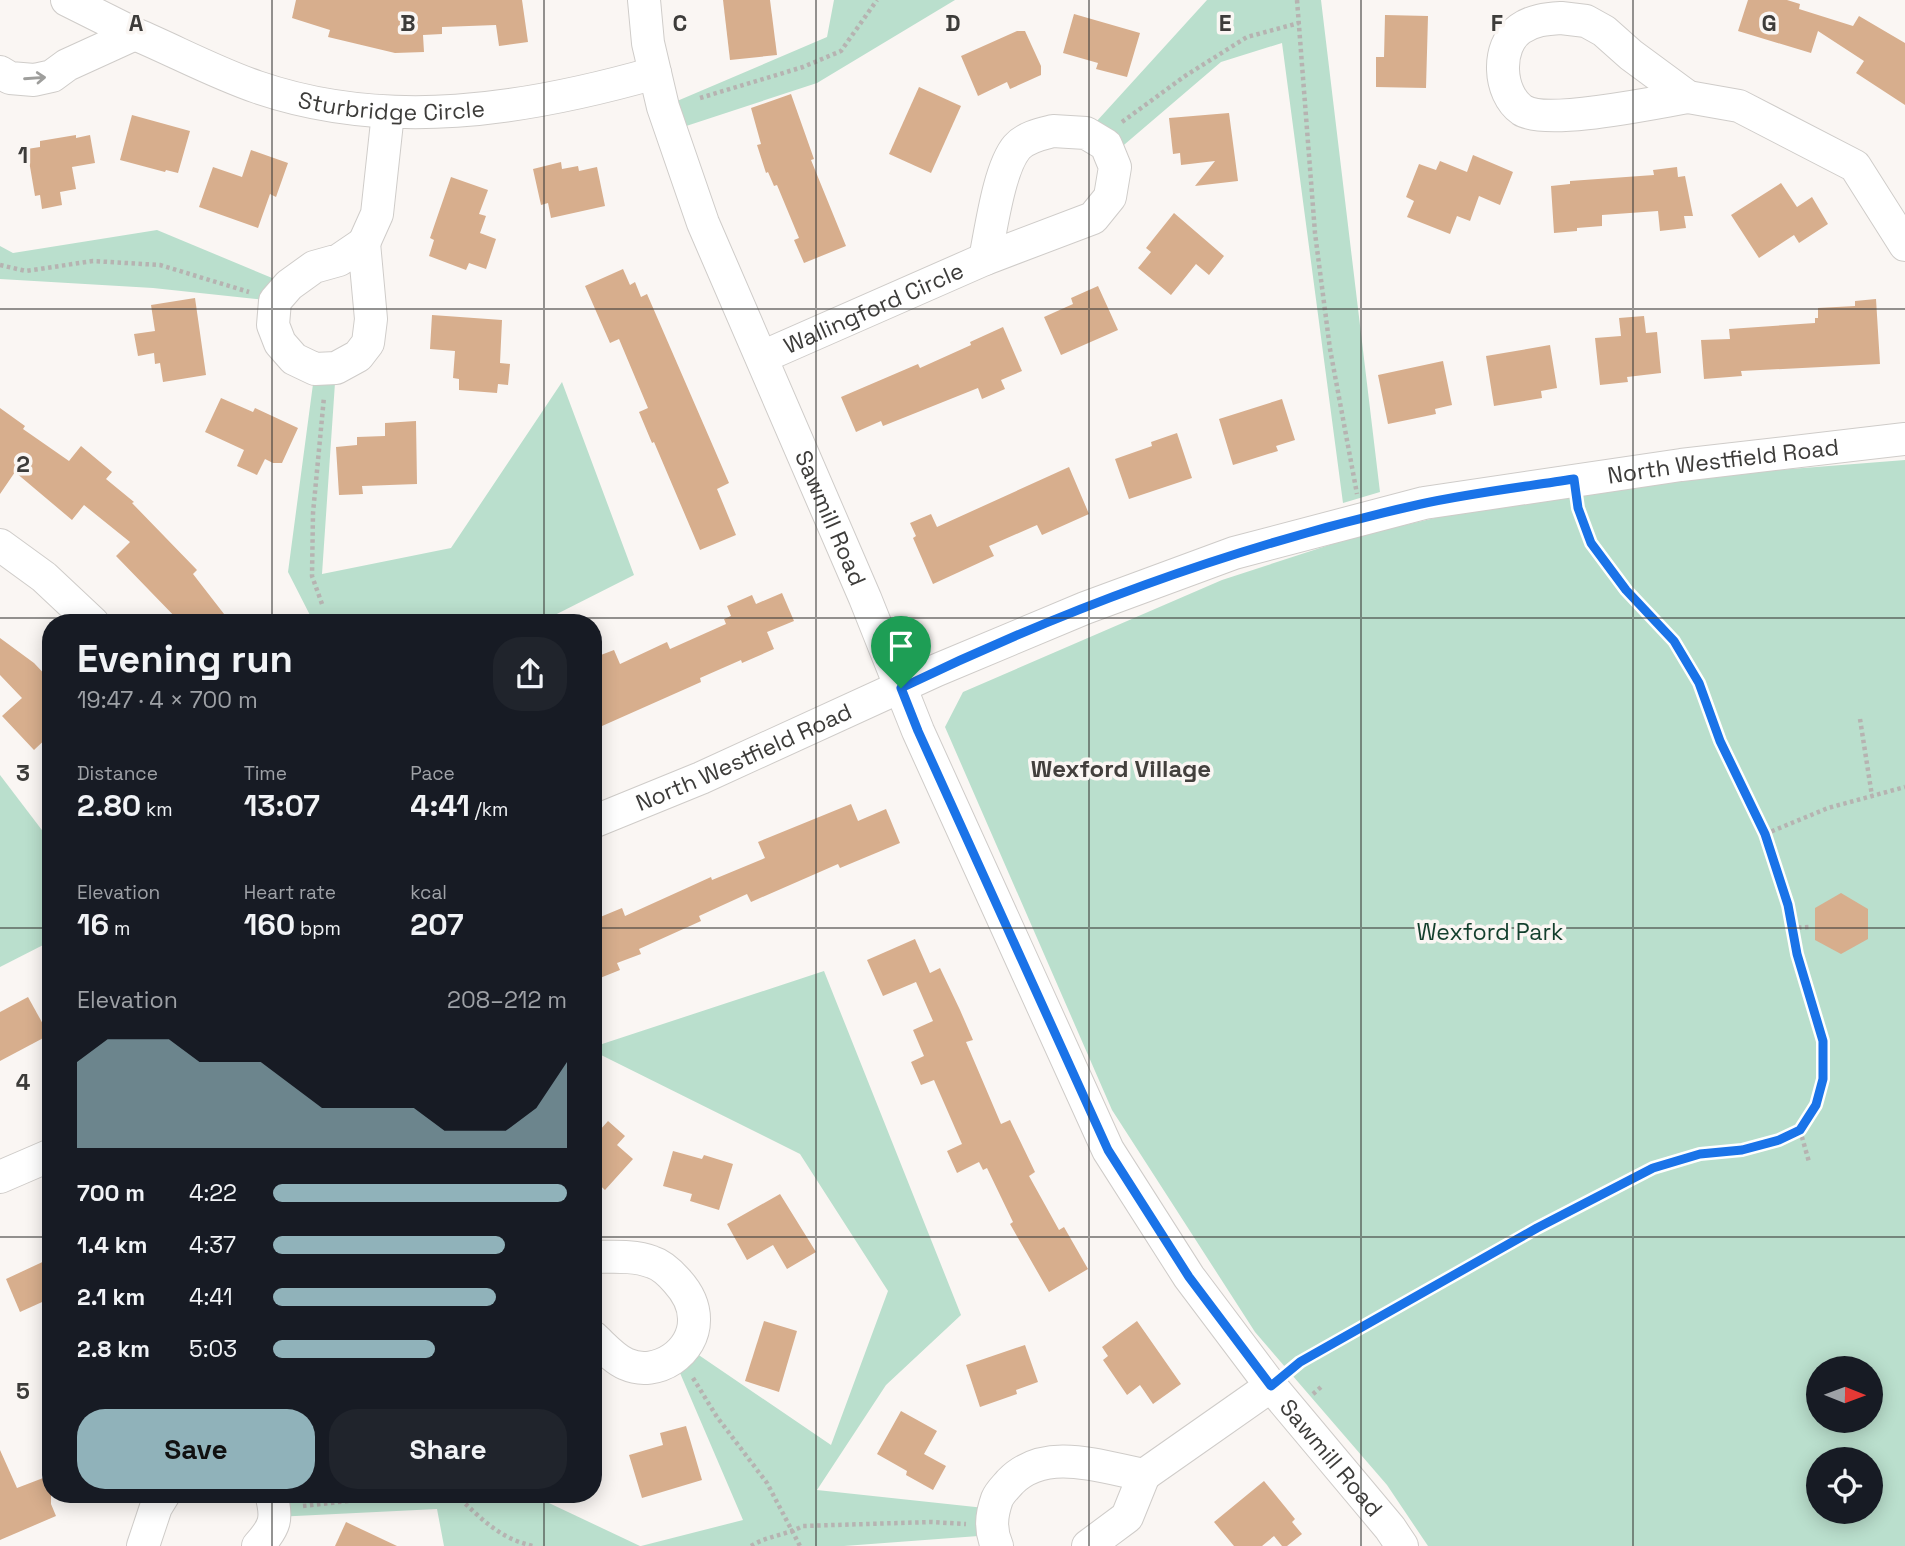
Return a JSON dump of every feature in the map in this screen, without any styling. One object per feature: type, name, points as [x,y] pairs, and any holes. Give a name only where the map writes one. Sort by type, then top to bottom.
[{"type":"street","name":"Sturbridge Circle","points":[[67,0],[135,34],[257,87],[339,108],[388,113],[481,109],[593,91],[655,73]]},
{"type":"street","name":"Sawmill Road","points":[[644,0],[648,43],[663,107],[703,223],[762,357],[918,731],[1108,1150],[1189,1277],[1271,1386],[1402,1546]]},
{"type":"street","points":[[1688,97],[1630,55],[1604,31],[1586,21],[1540,19],[1518,30],[1505,51],[1502,63],[1503,78],[1510,96],[1522,110],[1541,116],[1575,114],[1688,97],[1739,106],[1855,166],[1905,245]]},
{"type":"street","points":[[0,72],[10,78],[34,80],[52,76],[67,65],[135,34]]},
{"type":"street","points":[[364,243],[339,260],[314,267],[289,285],[275,302],[273,325],[279,343],[294,359],[316,369],[336,368],[358,356],[368,342],[372,319],[364,243],[377,214],[388,113]]},
{"type":"street","name":"Wallingford Circle","points":[[762,357],[985,259],[1093,218],[1110,197],[1114,181],[1115,167],[1106,145],[1086,133],[1053,131],[1034,136],[1018,145],[1005,167],[985,259]]},
{"type":"street","name":"North Westfield Road","points":[[602,818],[701,778],[1085,608],[1234,553],[1424,503],[1574,479],[1905,439]]},
{"type":"street","points":[[0,545],[44,577],[83,614]]},
{"type":"street","points":[[0,1177],[42,1159]]},
{"type":"street","points":[[602,1257],[640,1258],[655,1262],[670,1273],[691,1300],[694,1319],[693,1328],[678,1354],[662,1367],[645,1369],[626,1364],[602,1346]]},
{"type":"street","points":[[1088,1546],[1127,1517],[1144,1475],[1271,1386]]},
{"type":"street","points":[[994,1536],[999,1494],[1017,1476],[1038,1464],[1070,1462],[1144,1475]]},
{"type":"street","points":[[143,1546],[158,1503]]},
{"type":"street","points":[[258,1546],[272,1531],[275,1517],[272,1503]]},
{"type":"path","points":[[701,98],[803,67],[841,51],[877,0]]},
{"type":"path","points":[[1297,0],[1315,233],[1331,349],[1362,519]]},
{"type":"path","points":[[1098,138],[1185,76],[1247,37],[1299,23]]},
{"type":"path","points":[[0,265],[26,271],[93,261],[160,265],[275,302]]},
{"type":"path","points":[[322,604],[312,576],[313,513],[326,369]]},
{"type":"path","points":[[1271,1386],[1300,1362],[1537,1228],[1653,1168],[1700,1154],[1742,1150],[1767,1144],[1800,1130],[1816,1105],[1823,1079],[1823,1041],[1797,954],[1788,905],[1765,834],[1720,741],[1699,683],[1674,641],[1626,590],[1591,543],[1578,508],[1574,479]]},
{"type":"path","points":[[1860,719],[1872,796]]},
{"type":"path","points":[[1765,834],[1828,808],[1905,787]]},
{"type":"path","points":[[1791,928],[1809,927]]},
{"type":"path","points":[[1800,1130],[1809,1162]]},
{"type":"path","points":[[678,1354],[717,1417],[767,1483],[800,1546]]},
{"type":"path","points":[[465,1503],[497,1533],[533,1546]]},
{"type":"path","points":[[751,1546],[761,1539],[803,1526],[905,1523],[994,1536]]},
{"type":"path","points":[[503,1546],[507,1538]]},
{"type":"green space","points":[[834,0],[955,0],[817,83],[671,131],[663,107],[827,37]]},
{"type":"green space","points":[[1207,0],[1321,0],[1380,492],[1343,503],[1282,43],[1221,62],[1111,156],[1086,133]]},
{"type":"green space","points":[[157,230],[289,285],[275,301],[153,288],[0,279],[0,246],[13,253]]},
{"type":"green space","points":[[336,368],[322,574],[451,548],[562,382],[634,575],[557,614],[309,614],[288,572],[315,369]]},
{"type":"green space","name":"Wexford Park","points":[[1905,460],[1905,1546],[1428,1546],[1387,1485],[1255,1332],[1112,1110],[945,727],[963,692],[1222,580],[1354,537],[1439,517],[1688,477]]},
{"type":"green space","points":[[0,775],[42,830],[42,946],[0,967]]},
{"type":"green space","points":[[824,971],[961,1315],[886,1385],[817,1490],[994,1509],[992,1535],[844,1546],[641,1546],[743,1520],[674,1359],[684,1345],[831,1445],[888,1291],[800,1154],[602,1055],[602,1044]]},
{"type":"green space","points":[[273,1503],[549,1503],[640,1546],[444,1546],[437,1509],[275,1517]]},
{"type":"building","points":[[296,0],[522,0],[528,42],[499,46],[496,25],[442,27],[442,34],[423,35],[424,52],[395,53],[328,37],[330,30],[292,18]]},
{"type":"building","points":[[723,0],[770,0],[777,55],[730,60]]},
{"type":"building","points":[[1748,0],[1787,0],[1800,4],[1799,9],[1853,26],[1859,16],[1905,43],[1905,105],[1856,73],[1864,61],[1818,31],[1811,53],[1738,31]]},
{"type":"building","points":[[1074,14],[1140,33],[1127,77],[1096,69],[1098,63],[1063,53]]},
{"type":"building","points":[[1385,15],[1428,16],[1426,88],[1376,87],[1376,57],[1384,57]]},
{"type":"building","points":[[1017,31],[1025,31],[1041,66],[1041,75],[1010,89],[1007,82],[978,96],[961,56]]},
{"type":"building","points":[[919,87],[961,106],[931,173],[889,154]]},
{"type":"building","points":[[791,94],[814,159],[811,160],[846,246],[804,263],[794,240],[799,238],[777,185],[774,186],[768,172],[766,173],[757,145],[761,144],[751,108]]},
{"type":"building","points":[[1229,113],[1238,181],[1195,186],[1215,161],[1181,165],[1180,153],[1173,154],[1169,118]]},
{"type":"building","points":[[132,115],[190,131],[178,173],[120,160]]},
{"type":"building","points":[[76,135],[76,138],[90,135],[95,163],[72,167],[76,189],[60,192],[62,205],[42,209],[40,195],[35,196],[27,149],[40,147],[40,141]]},
{"type":"building","points":[[251,150],[288,163],[276,197],[270,194],[258,228],[199,207],[213,167],[242,177]]},
{"type":"building","points":[[1473,155],[1513,172],[1500,205],[1479,196],[1470,221],[1457,216],[1450,234],[1407,217],[1414,201],[1406,197],[1419,164],[1436,170],[1440,161],[1467,172]]},
{"type":"building","points":[[561,162],[562,169],[578,166],[579,171],[597,167],[605,206],[551,218],[548,203],[541,205],[533,169]]},
{"type":"building","points":[[1677,167],[1678,177],[1685,176],[1693,216],[1684,216],[1686,228],[1660,231],[1658,211],[1602,215],[1602,226],[1554,233],[1551,186],[1570,184],[1570,181],[1654,175],[1653,170]]},
{"type":"building","points":[[451,177],[488,190],[479,214],[486,216],[480,233],[496,239],[486,269],[469,263],[466,270],[429,256],[434,240],[430,238]]},
{"type":"building","points":[[1781,183],[1797,207],[1812,197],[1828,224],[1799,243],[1794,235],[1759,258],[1731,215]]},
{"type":"building","points":[[1174,213],[1224,256],[1209,275],[1196,264],[1171,295],[1138,268],[1151,252],[1146,248]]},
{"type":"building","points":[[623,269],[630,285],[635,282],[641,297],[647,294],[729,483],[717,489],[736,535],[700,550],[639,412],[648,408],[619,339],[610,343],[585,286]]},
{"type":"building","points":[[1098,286],[1118,330],[1061,355],[1044,317],[1073,304],[1071,298]]},
{"type":"building","points":[[195,298],[206,375],[163,382],[160,363],[155,364],[154,353],[138,356],[134,334],[155,331],[151,305]]},
{"type":"building","points":[[1876,299],[1880,364],[1741,371],[1742,376],[1704,379],[1701,340],[1730,339],[1729,329],[1815,323],[1818,308],[1855,306],[1855,301]]},
{"type":"building","points":[[432,315],[502,320],[500,363],[510,364],[508,385],[498,384],[497,393],[459,390],[459,379],[453,378],[455,351],[430,349]]},
{"type":"building","points":[[1644,316],[1646,333],[1657,332],[1661,373],[1627,377],[1628,382],[1600,385],[1595,338],[1621,336],[1619,318]]},
{"type":"building","points":[[1003,327],[1022,371],[1001,380],[1005,389],[982,399],[978,388],[883,426],[881,421],[856,432],[841,397],[918,364],[920,368]]},
{"type":"building","points":[[1550,345],[1557,388],[1541,391],[1542,398],[1494,406],[1486,356]]},
{"type":"building","points":[[1443,361],[1452,405],[1435,409],[1436,414],[1388,424],[1378,375]]},
{"type":"building","points":[[221,398],[253,412],[255,408],[298,428],[282,463],[265,459],[257,475],[237,466],[244,450],[205,432]]},
{"type":"building","points":[[1282,399],[1295,440],[1276,446],[1278,451],[1233,465],[1219,419]]},
{"type":"building","points":[[0,408],[25,426],[23,429],[69,461],[81,446],[112,472],[106,479],[134,502],[132,503],[197,570],[193,574],[224,614],[172,614],[116,556],[130,542],[84,505],[72,520],[15,472],[0,494]]},
{"type":"building","points":[[416,421],[417,484],[362,486],[363,494],[339,495],[336,447],[357,445],[357,437],[385,436],[385,423]]},
{"type":"building","points":[[1177,433],[1192,478],[1129,499],[1115,459],[1152,446],[1151,442]]},
{"type":"building","points":[[1069,467],[1089,514],[1042,535],[1037,525],[989,546],[994,556],[933,584],[913,538],[916,536],[910,523],[931,514],[937,527]]},
{"type":"building","points":[[782,593],[794,621],[767,632],[774,649],[700,678],[701,682],[602,726],[602,655],[614,650],[620,664],[667,642],[670,649],[726,624],[724,619],[731,616],[727,606],[752,595],[756,604]]},
{"type":"building","points":[[0,638],[42,671],[42,742],[34,750],[2,716],[22,698],[0,675]]},
{"type":"building","points":[[851,804],[858,821],[886,809],[900,843],[840,868],[838,864],[751,902],[747,894],[699,916],[701,921],[639,949],[641,954],[617,963],[620,970],[602,977],[602,916],[622,908],[625,916],[711,877],[712,880],[765,858],[758,842]]},
{"type":"building","points":[[1841,893],[1868,909],[1868,939],[1841,954],[1815,940],[1815,908]]},
{"type":"building","points":[[915,939],[930,973],[940,968],[960,1010],[973,1040],[966,1042],[1001,1124],[1010,1120],[1035,1172],[1029,1176],[1059,1230],[1064,1227],[1088,1269],[1049,1292],[1010,1224],[1013,1222],[987,1168],[983,1170],[979,1162],[957,1173],[947,1151],[962,1144],[934,1080],[921,1085],[911,1062],[924,1056],[913,1030],[933,1021],[916,982],[883,996],[867,960]]},
{"type":"building","points":[[28,997],[42,1022],[42,1039],[0,1061],[0,1012]]},
{"type":"building","points":[[608,1121],[625,1136],[617,1145],[633,1159],[605,1190],[602,1187],[602,1128]]},
{"type":"building","points":[[673,1151],[702,1159],[704,1155],[733,1164],[719,1210],[690,1201],[692,1194],[663,1186]]},
{"type":"building","points":[[780,1194],[816,1252],[787,1269],[773,1245],[747,1260],[727,1224]]},
{"type":"building","points":[[42,1262],[42,1302],[20,1312],[6,1279]]},
{"type":"building","points":[[764,1321],[797,1331],[779,1392],[745,1381]]},
{"type":"building","points":[[1137,1321],[1181,1384],[1153,1404],[1140,1385],[1127,1395],[1103,1360],[1108,1356],[1102,1347]]},
{"type":"building","points":[[1025,1345],[1038,1382],[1016,1390],[1017,1394],[980,1407],[966,1365]]},
{"type":"building","points":[[901,1411],[937,1431],[924,1454],[946,1466],[933,1490],[877,1454]]},
{"type":"building","points":[[686,1426],[702,1480],[642,1498],[629,1455],[663,1445],[660,1433]]},
{"type":"building","points":[[0,1450],[17,1488],[42,1478],[42,1503],[51,1503],[56,1516],[0,1540]]},
{"type":"building","points":[[1264,1481],[1295,1519],[1292,1522],[1302,1534],[1287,1546],[1282,1546],[1274,1536],[1262,1546],[1234,1546],[1214,1522]]},
{"type":"building","points":[[346,1522],[397,1546],[335,1546]]},
{"type":"district","name":"Wexford Village","points":[[1121,769]]},
{"type":"route","points":[[1574,479],[1578,508],[1591,543],[1626,590],[1674,641],[1699,683],[1720,741],[1765,834],[1788,905],[1797,954],[1823,1041],[1823,1079],[1816,1105],[1800,1130],[1779,1140],[1742,1150],[1700,1154],[1653,1168],[1537,1228],[1300,1362],[1271,1386],[1189,1277],[1108,1150],[901,688],[937,670],[1085,608],[1234,553],[1424,503],[1574,479]]}]
